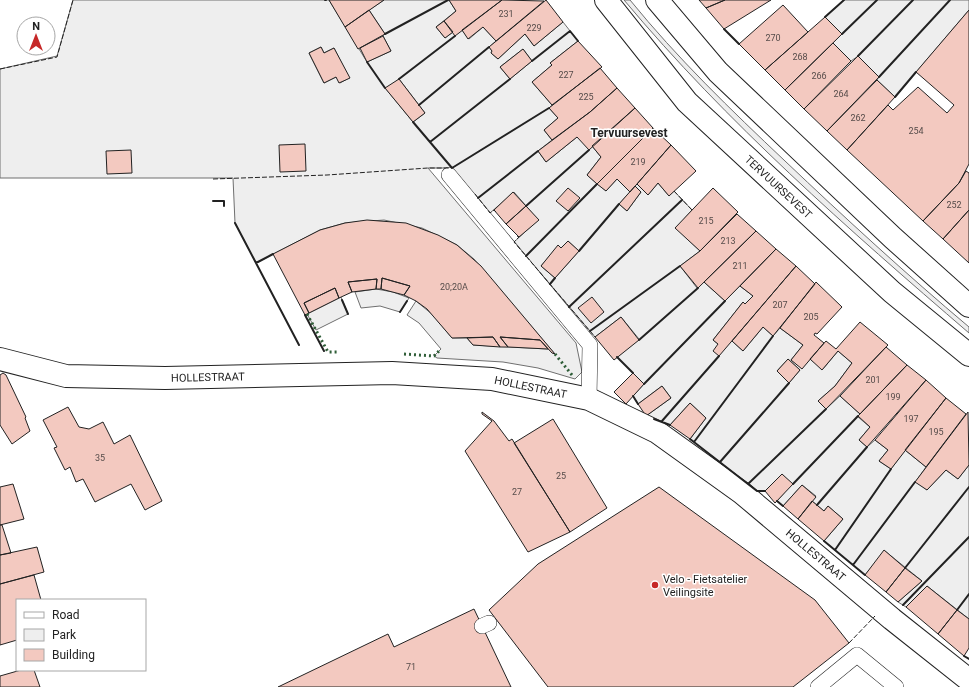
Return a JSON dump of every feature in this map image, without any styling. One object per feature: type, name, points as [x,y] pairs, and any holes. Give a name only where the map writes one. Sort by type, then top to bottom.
[{"type":"street","name":"TERVUURSEVEST","points":[[606,0],[687,102],[892,292],[969,355]]},
{"type":"street","points":[[658,0],[718,72],[893,238],[969,306]]},
{"type":"street","name":"HOLLESTRAAT","points":[[0,359],[66,376],[166,378],[392,373],[492,379],[589,399],[657,432],[742,493],[892,619],[969,680]]},
{"type":"lane","points":[[449,175],[590,345],[589,399]]},
{"type":"lane","points":[[818,687],[857,655],[896,687]]},
{"type":"green space","points":[[73,0],[329,0],[367,62],[391,51],[383,36],[385,34],[369,10],[384,0],[449,0],[456,11],[436,27],[445,38],[453,32],[462,30],[469,39],[483,27],[496,41],[489,47],[492,51],[491,53],[498,59],[525,34],[534,46],[563,22],[578,41],[550,63],[552,65],[532,82],[552,105],[549,108],[558,118],[544,130],[552,140],[538,151],[546,162],[577,137],[592,146],[601,157],[587,175],[606,191],[617,179],[630,192],[619,204],[627,211],[641,192],[635,186],[637,184],[648,195],[658,183],[669,196],[674,191],[692,210],[676,228],[700,251],[680,266],[697,288],[704,282],[725,301],[740,286],[753,296],[745,304],[743,302],[713,340],[718,344],[732,341],[743,351],[763,327],[773,336],[780,328],[803,345],[791,360],[802,368],[810,359],[823,369],[838,351],[852,363],[835,386],[818,401],[826,409],[840,396],[860,414],[858,417],[870,427],[859,440],[867,447],[875,440],[888,450],[879,461],[891,469],[905,450],[926,467],[916,481],[927,490],[946,470],[958,479],[969,465],[969,619],[927,586],[906,607],[898,602],[922,581],[885,551],[865,575],[824,541],[843,519],[828,506],[824,511],[812,501],[816,496],[802,485],[783,506],[777,501],[792,484],[782,474],[765,491],[757,491],[690,439],[706,418],[690,403],[670,425],[646,416],[671,398],[662,386],[638,404],[633,396],[644,384],[617,357],[639,339],[621,317],[595,337],[514,242],[538,220],[514,192],[490,213],[452,168],[428,168],[576,343],[582,372],[575,379],[538,368],[503,362],[437,358],[434,356],[441,349],[419,323],[407,315],[416,301],[433,315],[452,338],[467,338],[473,345],[548,349],[554,353],[474,259],[457,245],[422,228],[384,220],[345,223],[320,230],[256,263],[235,223],[233,178],[0,178],[0,69],[57,56]],"holes":[[[321,47],[324,53],[334,48],[349,78],[340,83],[336,77],[324,83],[309,53]],[[523,49],[532,61],[510,79],[500,67]],[[399,79],[425,113],[413,122],[386,89]],[[568,241],[579,251],[555,278],[541,266],[558,246],[561,248]],[[788,359],[800,370],[789,383],[777,371]]]},
{"type":"green space","points":[[624,0],[630,0],[685,63],[808,182],[876,246],[969,327],[969,333],[790,174],[704,89]]},
{"type":"green space","points":[[844,0],[969,0],[969,10],[895,97],[877,80],[879,77],[858,56],[851,61],[833,43],[842,34],[825,17]]},
{"type":"green space","points":[[376,289],[393,292],[409,298],[400,312],[380,306],[361,308],[355,292]]},
{"type":"green space","points":[[341,297],[348,314],[316,330],[307,314]]},
{"type":"building","points":[[329,0],[384,0],[345,27]]},
{"type":"building","points":[[449,0],[502,0],[455,36],[444,21],[456,11]]},
{"type":"building","points":[[502,0],[544,1],[496,41],[483,27],[468,39],[462,30]]},
{"type":"building","points":[[546,0],[563,22],[534,46],[525,34],[498,59],[491,53],[492,51],[489,47]]},
{"type":"building","points":[[699,0],[725,0],[706,8]]},
{"type":"building","points":[[725,0],[771,0],[724,29],[706,8]]},
{"type":"building","points":[[783,5],[808,32],[765,70],[739,44]]},
{"type":"building","points":[[369,10],[385,34],[358,49],[345,27]]},
{"type":"building","points":[[969,10],[969,164],[959,183],[923,221],[847,150],[888,105],[893,110],[918,87],[947,113],[954,105],[916,72]]},
{"type":"building","points":[[825,17],[842,34],[785,90],[765,70]]},
{"type":"building","points":[[444,21],[453,32],[445,38],[436,27]]},
{"type":"building","points":[[383,36],[391,51],[367,62],[360,48]]},
{"type":"building","points":[[578,41],[602,67],[552,105],[532,82],[552,65],[550,63]]},
{"type":"building","points":[[833,43],[851,61],[804,109],[785,90]]},
{"type":"building","points":[[321,47],[324,53],[334,48],[350,78],[339,83],[336,77],[324,83],[309,53]]},
{"type":"building","points":[[523,49],[532,61],[510,79],[500,67]]},
{"type":"building","points":[[858,56],[879,77],[827,131],[804,109]]},
{"type":"building","points":[[600,68],[617,88],[590,112],[552,140],[544,130],[558,118],[549,108]]},
{"type":"building","points":[[399,79],[425,113],[413,122],[385,88]]},
{"type":"building","points":[[877,80],[895,97],[847,150],[827,131]]},
{"type":"building","points":[[617,88],[635,108],[589,150],[577,137],[546,162],[538,151],[590,112]]},
{"type":"building","points":[[635,108],[653,128],[597,184],[587,175],[601,157],[592,146]]},
{"type":"building","points":[[653,128],[671,145],[630,192],[617,179],[606,191],[597,184]]},
{"type":"building","points":[[305,144],[306,171],[280,172],[279,145]]},
{"type":"building","points":[[671,145],[696,171],[669,196],[658,183],[648,195],[637,184]]},
{"type":"building","points":[[131,150],[132,173],[107,174],[106,151]]},
{"type":"building","points":[[966,171],[969,173],[969,210],[943,239],[923,221],[959,183]]},
{"type":"building","points":[[635,186],[641,192],[627,211],[619,204]]},
{"type":"building","points":[[568,188],[580,198],[568,211],[556,201]]},
{"type":"building","points":[[713,188],[738,212],[700,251],[675,228]]},
{"type":"building","points":[[513,192],[526,206],[506,224],[494,210]]},
{"type":"building","points":[[526,206],[539,220],[519,237],[506,224]]},
{"type":"building","points":[[969,210],[969,263],[943,239]]},
{"type":"building","points":[[737,214],[756,231],[698,288],[680,266],[700,251]]},
{"type":"building","points":[[367,220],[406,223],[438,235],[457,245],[481,266],[555,354],[552,353],[540,340],[500,337],[508,347],[500,347],[493,337],[452,338],[427,309],[404,295],[410,286],[382,278],[381,289],[376,289],[377,279],[348,282],[352,292],[339,298],[335,288],[304,303],[309,313],[305,315],[273,254],[320,230],[345,223]]},
{"type":"building","points":[[756,231],[776,249],[725,301],[704,282]]},
{"type":"building","points":[[568,241],[579,251],[555,278],[541,266],[558,245],[561,248]]},
{"type":"building","points":[[776,249],[796,266],[719,356],[713,351],[718,344],[713,340],[743,302],[745,304],[753,296],[740,286]]},
{"type":"building","points":[[796,266],[815,284],[773,336],[763,327],[743,351],[732,341]]},
{"type":"building","points":[[382,278],[410,286],[404,295],[381,289]]},
{"type":"building","points":[[377,279],[376,289],[352,292],[348,282]]},
{"type":"building","points":[[816,282],[842,307],[817,334],[815,333],[814,335],[824,343],[802,369],[791,360],[803,345],[780,328]]},
{"type":"building","points":[[335,288],[339,298],[309,313],[304,303]]},
{"type":"building","points":[[592,297],[604,312],[591,323],[578,308]]},
{"type":"building","points":[[621,317],[639,340],[614,360],[595,337]]},
{"type":"building","points":[[860,322],[888,345],[826,409],[818,401],[835,386],[852,363],[838,351],[822,370],[810,359],[826,341],[836,349]]},
{"type":"building","points":[[493,337],[500,347],[473,345],[467,338]]},
{"type":"building","points":[[500,337],[540,340],[548,349],[508,347]]},
{"type":"building","points":[[886,347],[907,365],[860,414],[840,396]]},
{"type":"building","points":[[788,359],[800,370],[789,383],[777,371]]},
{"type":"building","points":[[907,365],[926,380],[867,447],[859,440],[870,427],[858,416]]},
{"type":"building","points":[[3,373],[6,375],[26,417],[25,418],[30,431],[12,444],[0,425],[0,375]]},
{"type":"building","points":[[633,373],[644,384],[626,404],[614,392]]},
{"type":"building","points":[[926,380],[946,398],[891,469],[879,461],[888,450],[875,440]]},
{"type":"building","points":[[662,386],[671,398],[646,416],[638,404]]},
{"type":"building","points":[[946,398],[966,414],[926,467],[905,450]]},
{"type":"building","points":[[690,403],[706,418],[690,439],[670,425]]},
{"type":"building","points":[[68,407],[79,427],[89,429],[103,422],[114,444],[130,435],[162,501],[145,510],[131,484],[95,502],[83,479],[76,482],[70,467],[65,470],[54,448],[57,447],[43,420]]},
{"type":"building","points":[[482,412],[494,421],[509,441],[512,439],[570,532],[528,552],[465,451],[492,421],[482,414]]},
{"type":"building","points":[[968,412],[969,465],[958,479],[946,470],[927,490],[915,482]]},
{"type":"building","points":[[553,419],[607,508],[570,532],[514,443]]},
{"type":"building","points":[[782,474],[793,484],[775,503],[765,491]]},
{"type":"building","points":[[13,484],[24,519],[0,525],[0,487]]},
{"type":"building","points":[[802,485],[816,497],[798,519],[783,506]]},
{"type":"building","name":"Velo - Fietsatelier Veilingsite","points":[[659,487],[815,600],[849,643],[793,687],[548,687],[489,610],[538,564]]},
{"type":"building","points":[[812,501],[824,511],[828,506],[843,519],[824,541],[798,519]]},
{"type":"building","points":[[0,525],[2,525],[11,553],[0,555]]},
{"type":"building","points":[[37,547],[44,572],[0,584],[0,555]]},
{"type":"building","points":[[884,550],[905,568],[886,592],[865,575]]},
{"type":"building","points":[[905,568],[922,581],[898,602],[886,592]]},
{"type":"building","points":[[34,575],[41,599],[16,599],[16,640],[0,645],[0,584]]},
{"type":"building","points":[[927,586],[957,610],[938,634],[906,607]]},
{"type":"building","points":[[474,609],[511,687],[278,687],[388,634],[394,647]]},
{"type":"building","points":[[957,610],[969,619],[969,648],[964,656],[938,634]]},
{"type":"building","points":[[18,671],[34,671],[40,687],[0,687],[0,676]]},
{"type":"hedge","points":[[307,314],[328,352],[337,352]]},
{"type":"hedge","points":[[404,354],[434,356],[441,349]]},
{"type":"hedge","points":[[555,354],[572,375]]},
{"type":"fence","points":[[0,69],[57,57],[73,0]]},
{"type":"fence","points":[[213,179],[327,175],[428,168],[449,168]]},
{"type":"fence","points":[[674,191],[692,210]]},
{"type":"fence","points":[[475,194],[490,213],[494,210],[496,212]]},
{"type":"fence","points":[[517,236],[519,237],[514,242],[595,337]]},
{"type":"fence","points":[[849,643],[875,616]]},
{"type":"wall","points":[[385,34],[448,0]]},
{"type":"wall","points":[[825,17],[844,0]]},
{"type":"wall","points":[[842,34],[877,0]]},
{"type":"wall","points":[[858,56],[913,0]]},
{"type":"wall","points":[[879,77],[950,0]]},
{"type":"wall","points":[[724,29],[739,44]]},
{"type":"wall","points":[[532,61],[570,31],[578,41]]},
{"type":"wall","points":[[399,79],[455,36]]},
{"type":"wall","points":[[419,105],[489,47]]},
{"type":"wall","points":[[367,62],[385,88]]},
{"type":"wall","points":[[895,97],[916,72]]},
{"type":"wall","points":[[430,142],[510,79]]},
{"type":"wall","points":[[413,122],[452,168],[549,108]]},
{"type":"wall","points":[[526,206],[589,150]]},
{"type":"wall","points":[[478,198],[538,151]]},
{"type":"wall","points":[[526,256],[597,184]]},
{"type":"wall","points":[[569,307],[682,200]]},
{"type":"wall","points":[[213,201],[224,201],[224,206]]},
{"type":"wall","points":[[579,251],[619,204]]},
{"type":"wall","points":[[235,223],[256,263]]},
{"type":"wall","points":[[273,254],[256,263],[299,345]]},
{"type":"wall","points":[[590,331],[680,266]]},
{"type":"wall","points":[[550,284],[555,278]]},
{"type":"wall","points":[[639,340],[698,288]]},
{"type":"wall","points":[[342,300],[348,314]]},
{"type":"wall","points":[[400,312],[407,301]]},
{"type":"wall","points":[[644,384],[725,301]]},
{"type":"wall","points":[[305,315],[324,351]]},
{"type":"wall","points":[[694,442],[773,336]]},
{"type":"wall","points":[[662,421],[719,356]]},
{"type":"wall","points":[[617,357],[633,373]]},
{"type":"wall","points":[[720,462],[789,383]]},
{"type":"wall","points":[[633,396],[638,404]]},
{"type":"wall","points":[[748,484],[826,409]]},
{"type":"wall","points":[[793,484],[858,416]]},
{"type":"wall","points":[[654,419],[670,425]]},
{"type":"wall","points":[[690,439],[757,491],[765,491]]},
{"type":"wall","points":[[817,505],[867,447]]},
{"type":"wall","points":[[835,550],[891,469]]},
{"type":"wall","points":[[853,565],[915,482]]},
{"type":"wall","points":[[905,568],[969,487]]},
{"type":"wall","points":[[777,501],[783,506]]},
{"type":"wall","points":[[903,605],[969,537]]},
{"type":"wall","points":[[824,541],[865,575]]},
{"type":"wall","points":[[957,610],[969,594]]},
{"type":"wall","points":[[964,656],[969,659]]},
{"type":"place","name":"Velo - Fietsatelier Veilingsite","points":[[655,585]]},
{"type":"district","name":"Tervuursevest","points":[[629,133]]}]
